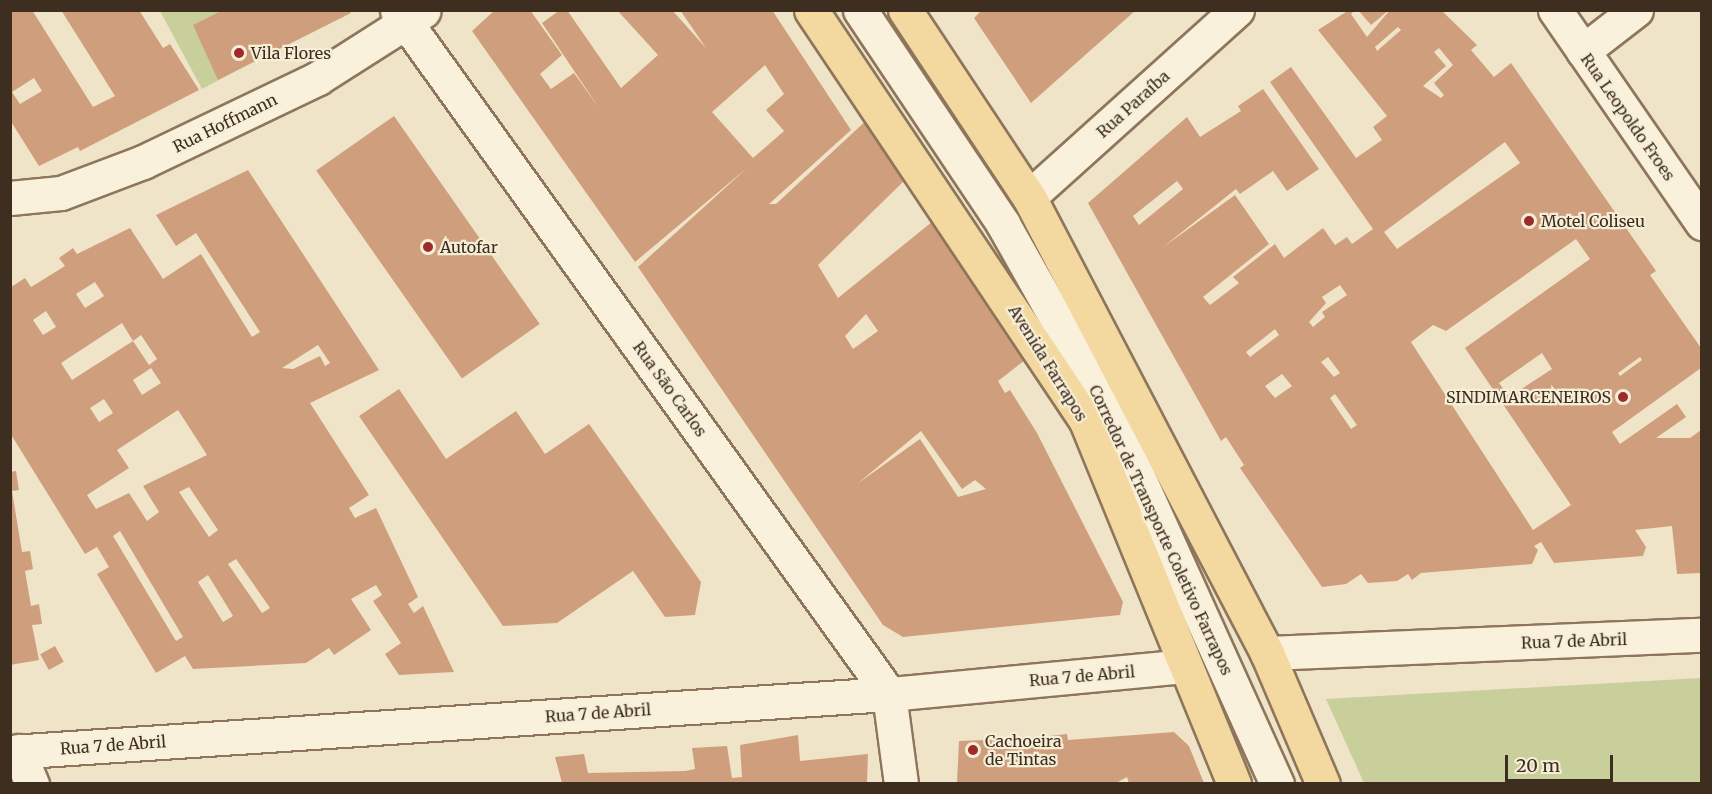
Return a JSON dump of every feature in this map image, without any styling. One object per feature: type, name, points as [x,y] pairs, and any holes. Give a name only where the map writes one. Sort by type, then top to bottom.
[{"type":"main road","name":"Avenida Farrapos","points":[[811,10],[1086,420],[1184,666],[1234,783]]},
{"type":"main road","points":[[905,10],[1029,197],[1267,653],[1323,783]]},
{"type":"street","name":"Corredor de Transporte Coletivo Farrapos","points":[[860,10],[1003,224],[1109,412],[1277,783]]},
{"type":"street","name":"Rua Paraíba","points":[[1029,197],[1238,10]]},
{"type":"street","name":"Rua Leopoldo Froes","points":[[1555,10],[1701,222]]},
{"type":"street","points":[[1583,51],[1636,10]]},
{"type":"street","name":"Rua Hoffmann","points":[[10,198],[61,193],[142,162],[318,78],[409,15]]},
{"type":"street","name":"Rua São Carlos","points":[[409,15],[890,694],[901,783]]},
{"type":"street","name":"Rua 7 de Abril","points":[[1267,653],[1701,635]]},
{"type":"street","name":"Rua 7 de Abril","points":[[14,751],[890,694],[1184,666]]},
{"type":"street","points":[[14,751],[32,783]]},
{"type":"green space","name":"Vila Flores","points":[[350,10],[202,89],[160,11]]},
{"type":"green space","points":[[1701,678],[1701,783],[1364,783],[1326,699]]},
{"type":"building","points":[[10,10],[32,10],[93,107],[115,96],[61,10],[139,10],[163,48],[170,44],[199,90],[80,151],[78,147],[39,166],[10,120]],"holes":[[[34,78],[42,91],[20,104],[12,92]]]},
{"type":"building","name":"Vila Flores","points":[[223,10],[349,10],[351,13],[218,80],[193,25]]},
{"type":"building","points":[[495,10],[530,10],[562,55],[540,74],[551,89],[574,73],[599,108],[542,23],[560,10],[567,10],[621,88],[658,55],[617,10],[672,10],[706,48],[680,10],[772,10],[851,130],[769,204],[776,204],[869,118],[906,179],[818,265],[838,298],[943,213],[1033,354],[998,381],[1005,393],[1010,390],[1037,433],[1123,602],[1120,615],[903,637],[883,625],[638,267],[747,168],[635,262],[472,31]],"holes":[[[765,65],[784,94],[766,110],[784,131],[753,158],[712,112]],[[866,314],[878,331],[853,349],[845,336]],[[921,431],[962,489],[975,480],[986,489],[958,497],[920,439],[857,484]]]},
{"type":"building","points":[[982,10],[1136,10],[1031,103],[974,18]]},
{"type":"building","points":[[1349,10],[1355,10],[1351,14],[1367,37],[1390,10],[1441,10],[1477,45],[1471,50],[1494,77],[1511,63],[1656,271],[1650,275],[1701,348],[1701,368],[1612,432],[1620,444],[1677,404],[1686,417],[1656,438],[1690,438],[1701,430],[1701,573],[1677,574],[1672,526],[1635,530],[1646,547],[1643,556],[1554,563],[1541,542],[1534,546],[1538,550],[1532,564],[1421,573],[1412,580],[1408,574],[1397,581],[1368,583],[1361,574],[1346,584],[1322,587],[1240,468],[1244,465],[1226,437],[1221,441],[1088,203],[1187,117],[1200,137],[1241,111],[1238,106],[1263,89],[1319,169],[1287,191],[1273,171],[1240,194],[1236,189],[1162,248],[1235,195],[1269,244],[1203,297],[1210,305],[1239,283],[1233,277],[1275,244],[1284,258],[1323,228],[1335,245],[1347,237],[1352,244],[1373,229],[1270,82],[1291,67],[1356,158],[1382,140],[1373,127],[1387,116],[1318,30]],"holes":[[[1398,27],[1401,30],[1377,51],[1375,47]],[[1439,48],[1453,65],[1434,83],[1444,95],[1441,98],[1423,86],[1446,66],[1434,52]],[[1505,142],[1520,163],[1397,249],[1384,232]],[[1177,181],[1183,189],[1139,225],[1133,216]],[[1576,239],[1590,259],[1465,348],[1571,505],[1533,530],[1411,342],[1433,325],[1446,331]],[[1340,285],[1347,295],[1322,312],[1325,317],[1313,327],[1309,322],[1326,303],[1322,297]],[[1275,329],[1279,335],[1250,357],[1246,352]],[[1542,353],[1552,369],[1509,397],[1499,383]],[[1328,357],[1340,373],[1334,377],[1321,362]],[[1640,357],[1642,360],[1620,376],[1618,373]],[[1282,374],[1292,386],[1275,398],[1265,386]],[[1335,394],[1357,425],[1351,429],[1330,398]]]},
{"type":"building","points":[[1358,10],[1389,10],[1371,25]]},
{"type":"building","name":"Autofar","points":[[394,116],[540,324],[462,379],[316,170]]},
{"type":"building","points":[[248,170],[379,370],[310,403],[369,495],[349,508],[355,518],[376,508],[418,597],[408,604],[414,613],[423,606],[454,672],[399,675],[385,654],[401,643],[373,601],[382,595],[376,585],[351,599],[371,630],[334,655],[329,648],[306,663],[193,669],[185,656],[156,673],[97,574],[109,567],[97,547],[85,554],[10,433],[11,287],[25,278],[31,287],[65,266],[59,258],[73,248],[77,254],[130,228],[163,279],[201,254],[252,337],[260,332],[196,233],[176,246],[156,215]],"holes":[[[95,282],[104,296],[85,308],[76,294]],[[46,311],[56,327],[43,335],[33,320]],[[122,323],[133,341],[72,380],[61,363]],[[141,335],[157,359],[149,365],[133,341]],[[318,345],[330,363],[325,366],[320,356],[293,369],[282,368]],[[151,368],[161,383],[142,395],[133,380]],[[104,399],[113,413],[99,422],[90,408]],[[178,410],[207,455],[143,486],[159,512],[147,521],[129,493],[96,509],[87,495],[129,468],[117,450]],[[189,487],[218,530],[209,537],[179,492]],[[120,531],[183,637],[176,641],[113,536]],[[236,559],[270,608],[262,613],[228,564]],[[208,575],[233,616],[223,622],[198,582]]]},
{"type":"building","points":[[399,389],[446,459],[516,411],[545,454],[589,424],[701,582],[695,615],[665,617],[633,571],[557,623],[503,626],[359,416]]},
{"type":"building","points":[[16,471],[19,490],[12,491],[22,552],[30,551],[33,569],[25,571],[31,606],[39,604],[42,624],[32,625],[39,660],[10,665],[10,472]]},
{"type":"building","points":[[55,646],[64,662],[49,670],[40,654]]},
{"type":"building","points":[[1174,732],[1189,746],[1204,783],[1129,783],[1127,777],[1116,783],[957,783],[959,741],[1011,739],[1012,745],[1020,745],[1021,739],[1067,734],[1068,740]]},
{"type":"building","points":[[798,735],[800,761],[868,754],[867,783],[562,783],[555,757],[584,754],[588,773],[685,771],[695,769],[692,748],[727,746],[732,778],[742,777],[740,745]]},
{"type":"place","name":"Vila Flores","points":[[239,53]]},
{"type":"place","name":"Motel Coliseu","points":[[1529,221]]},
{"type":"place","name":"Autofar","points":[[428,247]]},
{"type":"place","name":"SINDIMARCENEIROS","points":[[1623,397]]},
{"type":"place","name":"Cachoeira de Tintas","points":[[973,750]]}]
